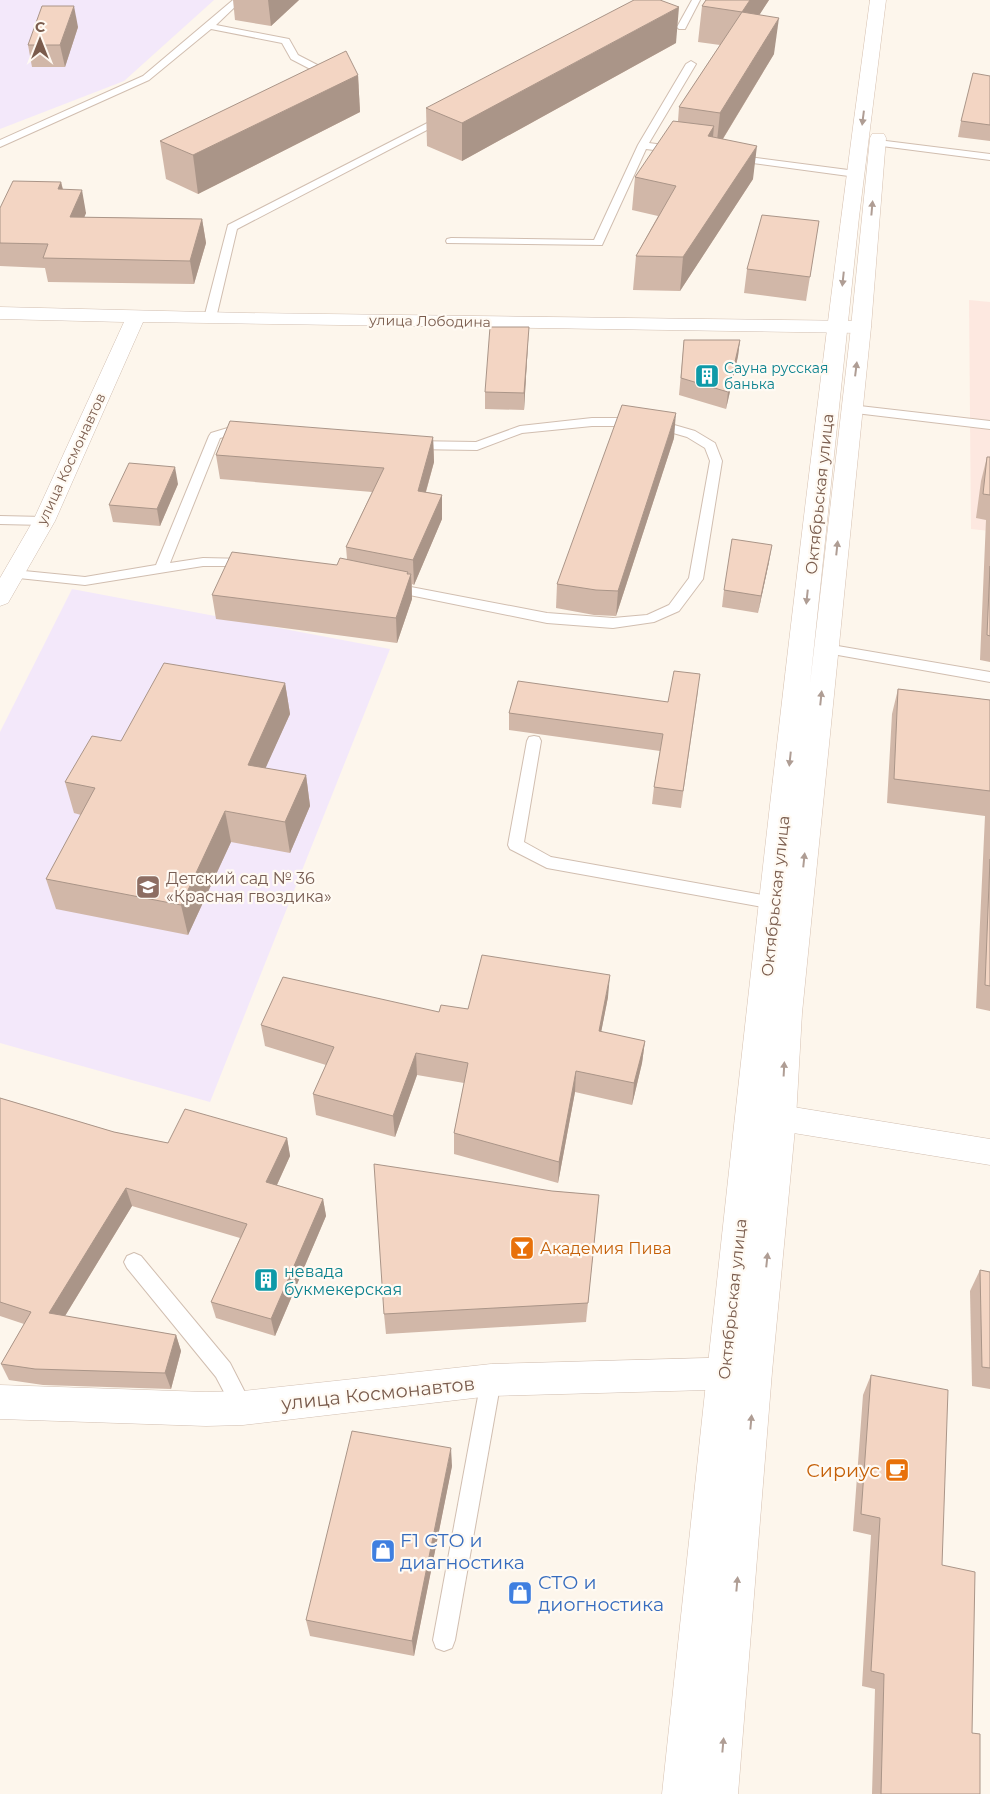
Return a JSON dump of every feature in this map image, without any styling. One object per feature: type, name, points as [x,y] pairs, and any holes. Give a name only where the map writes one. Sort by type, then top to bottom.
[{"type":"main road","name":"Октябрьская улица","points":[[682,1794],[740,1373],[781,1118],[787,1013],[851,409],[849,327],[856,174],[878,0]]},
{"type":"main road","name":"Октябрьская улица","points":[[718,1794],[740,1373],[745,1159],[774,903],[849,327],[880,124]]},
{"type":"main road","name":"улица Лободина","points":[[0,313],[136,317],[849,327]]},
{"type":"main road","name":"улица Космонавтов","points":[[0,598],[44,521],[136,317]]},
{"type":"main road","points":[[781,1118],[990,1152]]},
{"type":"main road","name":"улица Космонавтов","points":[[0,1402],[196,1409],[243,1408],[491,1380],[740,1373]]},
{"type":"lane","points":[[0,144],[146,78],[238,0]]},
{"type":"lane","points":[[682,27],[696,0]]},
{"type":"lane","points":[[209,26],[286,41],[294,57],[326,72],[309,82]]},
{"type":"lane","points":[[451,241],[598,243],[643,145],[691,64]]},
{"type":"lane","points":[[210,318],[232,227],[458,110]]},
{"type":"lane","points":[[878,143],[990,157]]},
{"type":"lane","points":[[643,145],[692,152]]},
{"type":"lane","points":[[722,156],[856,174]]},
{"type":"lane","points":[[851,409],[990,426]]},
{"type":"lane","points":[[377,584],[547,618],[613,623],[649,620],[674,608],[696,579],[716,461],[711,446],[691,434],[650,422],[592,422],[520,430],[477,446],[427,447],[398,444]]},
{"type":"lane","points":[[161,568],[215,436],[231,431],[260,434]]},
{"type":"lane","points":[[0,520],[44,521]]},
{"type":"lane","points":[[14,574],[84,581],[202,562],[260,564]]},
{"type":"lane","points":[[826,649],[990,676]]},
{"type":"lane","points":[[534,741],[516,845],[547,862],[774,903]]},
{"type":"lane","points":[[134,1262],[223,1370],[243,1408]]},
{"type":"lane","points":[[444,1640],[491,1380]]},
{"type":"shaded area","points":[[0,0],[214,0],[124,81],[0,129]]},
{"type":"shaded area","points":[[969,300],[990,302],[990,531],[971,529]]},
{"type":"shaded area","name":"Детский сад № 36 «Красная гвоздика»","points":[[72,589],[390,649],[210,1102],[0,1043],[0,732]]},
{"type":"building","points":[[634,0],[660,0],[679,7],[462,123],[426,108]]},
{"type":"building","points":[[706,0],[750,0],[742,12],[702,6]]},
{"type":"building","points":[[42,6],[74,6],[60,45],[28,45]]},
{"type":"building","points":[[742,12],[779,18],[720,113],[679,107]]},
{"type":"building","points":[[346,51],[358,75],[193,155],[160,141]]},
{"type":"building","points":[[973,73],[990,76],[990,125],[961,121]]},
{"type":"building","points":[[673,121],[714,126],[708,136],[757,146],[683,257],[636,256],[676,186],[635,177]]},
{"type":"building","points":[[13,181],[61,182],[58,189],[82,190],[70,217],[202,219],[190,261],[43,258],[48,244],[0,243],[0,208]]},
{"type":"building","points":[[762,215],[819,221],[810,277],[747,269]]},
{"type":"building","points":[[490,327],[529,327],[524,393],[485,392]]},
{"type":"building","name":"Сауна русская банька","points":[[684,340],[740,340],[728,392],[681,378]]},
{"type":"building","points":[[622,405],[676,413],[618,591],[596,590],[557,584]]},
{"type":"building","points":[[230,421],[433,437],[418,491],[442,495],[413,560],[346,547],[384,468],[216,455]]},
{"type":"building","points":[[987,457],[990,457],[990,495],[983,494]]},
{"type":"building","points":[[129,463],[175,467],[157,509],[109,505]]},
{"type":"building","points":[[732,539],[772,545],[761,596],[724,590]]},
{"type":"building","points":[[232,552],[337,565],[340,558],[411,574],[396,618],[212,595]]},
{"type":"building","points":[[990,566],[990,636],[987,635]]},
{"type":"building","points":[[164,663],[285,683],[248,765],[306,775],[285,822],[225,811],[181,905],[46,879],[95,788],[65,782],[92,736],[121,741]]},
{"type":"building","points":[[674,671],[700,674],[683,791],[654,787],[663,734],[509,713],[518,681],[668,702]]},
{"type":"building","points":[[898,689],[990,700],[990,791],[894,779]]},
{"type":"building","points":[[990,859],[990,986],[985,985]]},
{"type":"building","points":[[482,955],[610,975],[599,1031],[645,1041],[634,1083],[576,1071],[559,1162],[454,1133],[468,1063],[416,1053],[393,1116],[313,1094],[334,1047],[261,1025],[283,977],[439,1012],[441,1005],[468,1009]]},
{"type":"building","points":[[0,1098],[114,1132],[168,1143],[185,1109],[287,1138],[266,1182],[323,1199],[271,1319],[211,1302],[247,1224],[126,1188],[49,1313],[176,1335],[165,1373],[35,1369],[1,1364],[31,1312],[0,1302]]},
{"type":"building","points":[[374,1164],[552,1191],[599,1195],[588,1303],[384,1314]]},
{"type":"building","points":[[980,1270],[990,1272],[990,1368],[982,1367]]},
{"type":"building","points":[[871,1375],[948,1390],[942,1565],[975,1572],[972,1733],[980,1734],[980,1794],[881,1794],[884,1674],[871,1671],[880,1518],[861,1514]]},
{"type":"building","name":"F1 СТО и диагностика","points":[[352,1431],[451,1448],[412,1641],[306,1620]]},
{"type":"place","name":"Сауна русская банька","points":[[707,376]]},
{"type":"place","name":"Детский сад № 36 «Красная гвоздика»","points":[[148,887]]},
{"type":"place","name":"Академия Пива","points":[[522,1248]]},
{"type":"place","name":"невада букмекерская","points":[[266,1280]]},
{"type":"place","name":"Сириус","points":[[897,1470]]},
{"type":"place","name":"F1 СТО и диагностика","points":[[383,1551]]},
{"type":"place","name":"СТО и диогностика","points":[[520,1593]]}]
